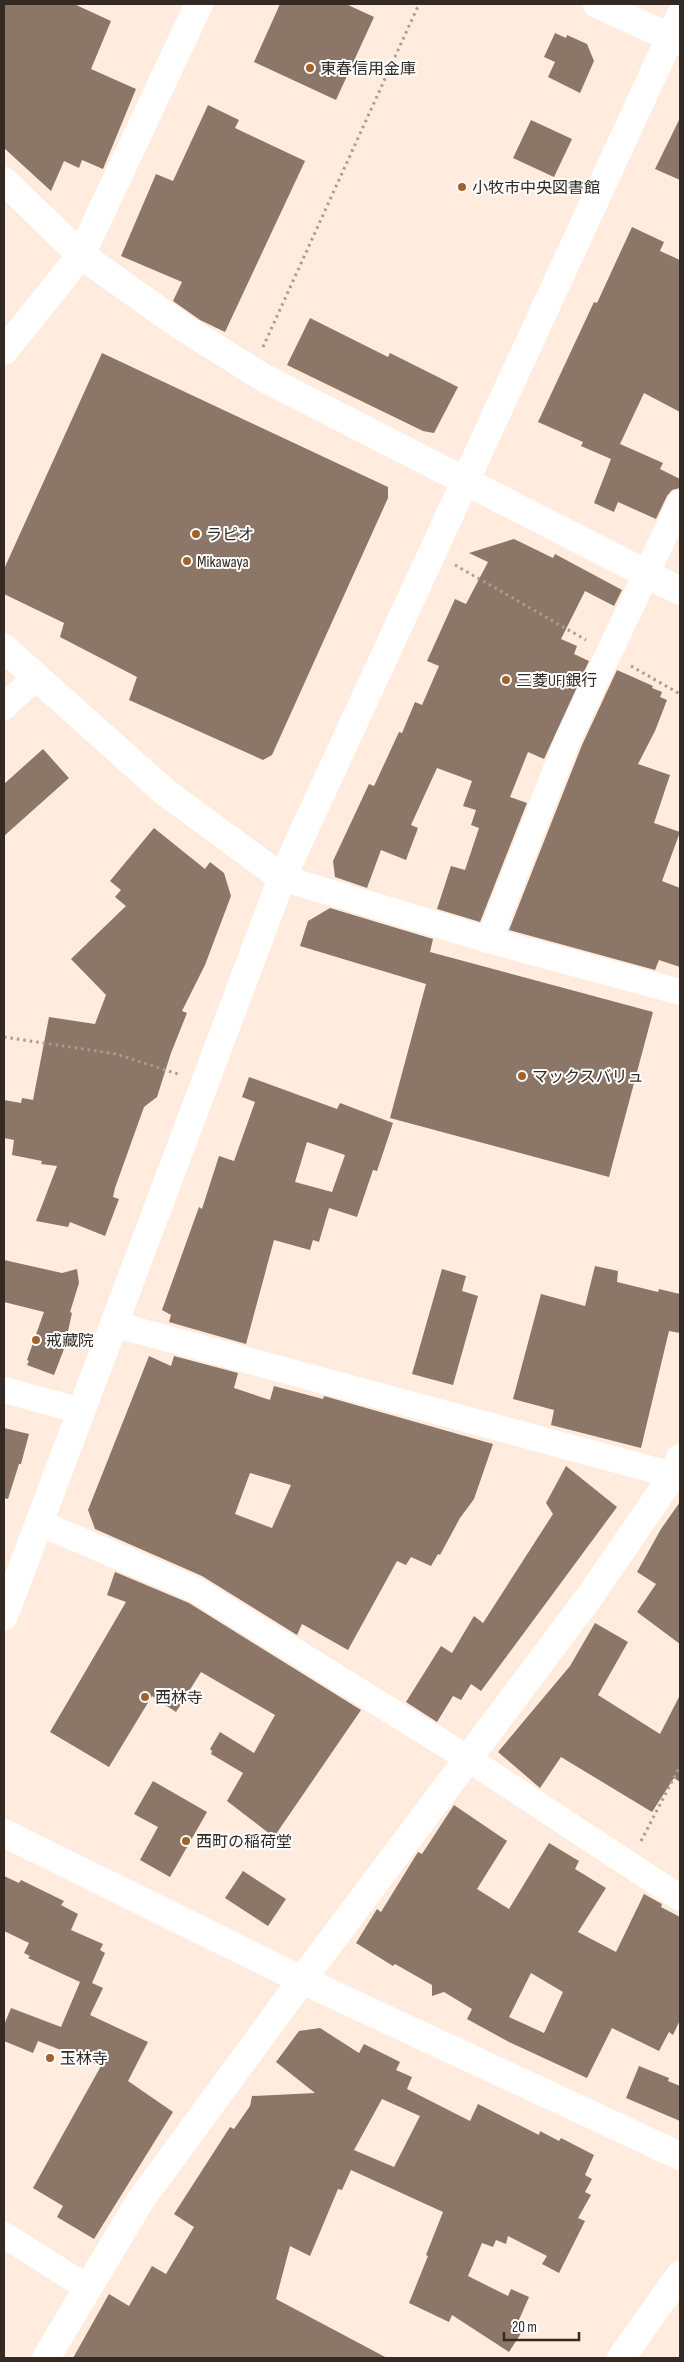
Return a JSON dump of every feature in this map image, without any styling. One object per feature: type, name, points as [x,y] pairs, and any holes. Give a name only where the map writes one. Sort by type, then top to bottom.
[{"type":"street","points":[[4,351],[81,255],[199,4]]},
{"type":"street","points":[[4,1616],[282,878],[464,481],[677,32],[598,4]]},
{"type":"street","points":[[4,181],[81,255],[181,326],[264,378],[680,591]]},
{"type":"street","points":[[489,940],[568,739],[680,503]]},
{"type":"street","points":[[4,648],[35,678],[165,792],[282,878],[489,940],[680,992]]},
{"type":"street","points":[[4,707],[35,678]]},
{"type":"street","points":[[46,2358],[140,2201],[467,1758],[590,1596],[678,1470],[113,1324]]},
{"type":"street","points":[[4,1390],[81,1411]]},
{"type":"street","points":[[40,1523],[196,1590],[467,1758],[680,1898]]},
{"type":"street","points":[[4,1833],[302,1980],[680,2156]]},
{"type":"street","points":[[4,2235],[88,2288]]},
{"type":"street","points":[[621,2358],[680,2275]]},
{"type":"path","points":[[259,356],[419,4]]},
{"type":"path","points":[[432,552],[680,694]]},
{"type":"path","points":[[4,1038],[116,1054],[204,1082]]},
{"type":"path","points":[[628,1865],[680,1766]]},
{"type":"building","points":[[4,4],[74,4],[111,21],[91,69],[136,89],[103,169],[82,160],[79,168],[64,161],[51,191],[4,148]]},
{"type":"building","points":[[280,4],[346,4],[374,17],[336,100],[254,62]]},
{"type":"building","points":[[555,33],[566,38],[567,35],[587,44],[594,61],[580,93],[548,77],[555,62],[544,57]]},
{"type":"building","points":[[208,105],[239,120],[235,128],[305,161],[225,332],[200,320],[173,301],[182,282],[121,256],[156,174],[173,181]]},
{"type":"building","points":[[680,118],[680,180],[655,169]]},
{"type":"building","points":[[531,120],[572,139],[554,177],[513,158]]},
{"type":"building","points":[[632,227],[664,242],[660,251],[680,260],[680,412],[644,393],[620,444],[663,463],[660,469],[680,479],[680,488],[672,490],[667,496],[656,519],[618,502],[614,512],[594,503],[611,459],[581,446],[583,442],[538,422],[594,302],[597,303]]},
{"type":"building","points":[[310,318],[388,357],[390,353],[458,387],[434,433],[423,431],[287,365]]},
{"type":"building","name":"ラピオ","points":[[102,353],[388,487],[388,498],[272,755],[263,760],[129,700],[137,677],[60,637],[64,623],[4,594],[4,569]]},
{"type":"building","points":[[514,539],[553,558],[555,554],[622,590],[614,606],[585,591],[561,639],[577,646],[574,654],[589,661],[544,759],[528,752],[510,797],[527,803],[480,922],[437,909],[451,866],[465,870],[479,828],[471,825],[476,810],[463,806],[472,781],[437,768],[411,825],[418,828],[406,860],[381,850],[367,888],[335,877],[333,861],[369,784],[374,786],[399,732],[402,733],[415,702],[422,705],[439,666],[427,661],[455,599],[466,604],[488,562],[469,553]]},
{"type":"building","points":[[617,670],[653,686],[652,688],[662,692],[660,697],[667,700],[655,731],[638,764],[670,775],[654,823],[680,832],[662,881],[680,888],[680,967],[659,960],[655,970],[509,930],[582,745]]},
{"type":"building","points":[[43,749],[69,778],[4,836],[4,784]]},
{"type":"building","points":[[154,828],[205,869],[210,862],[224,873],[231,896],[205,965],[182,1011],[187,1013],[171,1053],[157,1097],[144,1107],[115,1188],[113,1197],[119,1199],[105,1236],[70,1222],[68,1227],[36,1221],[57,1166],[41,1164],[42,1161],[12,1155],[14,1140],[4,1138],[4,1100],[21,1103],[22,1098],[33,1100],[49,1017],[95,1024],[106,995],[71,959],[126,906],[115,897],[121,890],[110,881]]},
{"type":"building","points":[[330,908],[433,939],[430,952],[653,1012],[609,1177],[390,1118],[426,984],[300,946],[308,921]]},
{"type":"building","points":[[249,1077],[337,1109],[340,1103],[393,1123],[377,1171],[373,1170],[357,1217],[329,1208],[319,1242],[313,1240],[310,1250],[274,1240],[246,1344],[169,1322],[171,1315],[162,1310],[199,1207],[202,1209],[219,1156],[234,1161],[255,1102],[242,1097]],"holes":[[[307,1142],[345,1155],[332,1192],[295,1182]]]},
{"type":"building","points":[[4,1260],[62,1273],[77,1269],[79,1283],[70,1312],[72,1313],[64,1349],[54,1375],[27,1365],[29,1361],[27,1360],[44,1312],[4,1302]]},
{"type":"building","points":[[595,1266],[618,1271],[617,1282],[658,1292],[659,1289],[680,1294],[680,1333],[669,1331],[641,1448],[551,1425],[554,1410],[513,1399],[541,1294],[585,1306]]},
{"type":"building","points":[[442,1269],[466,1276],[462,1291],[478,1296],[453,1385],[412,1374]]},
{"type":"building","points":[[149,1356],[171,1366],[174,1356],[238,1373],[234,1388],[270,1400],[274,1386],[323,1399],[324,1396],[493,1444],[474,1499],[460,1518],[440,1555],[438,1554],[431,1566],[411,1557],[406,1565],[397,1561],[348,1650],[302,1624],[297,1635],[202,1576],[95,1529],[88,1510]],"holes":[[[250,1473],[291,1485],[272,1528],[235,1514]]]},
{"type":"building","points":[[4,1428],[29,1434],[21,1464],[19,1464],[8,1499],[4,1498]]},
{"type":"building","points":[[566,1466],[617,1507],[481,1691],[471,1684],[461,1700],[453,1696],[437,1722],[406,1702],[441,1646],[452,1653],[474,1616],[483,1623],[553,1514],[546,1503]]},
{"type":"building","points":[[680,1502],[680,1644],[637,1612],[656,1584],[637,1572],[661,1529]]},
{"type":"building","points":[[115,1572],[189,1603],[361,1710],[274,1837],[227,1801],[243,1773],[211,1754],[212,1751],[210,1749],[220,1732],[254,1753],[275,1715],[201,1672],[176,1712],[152,1696],[109,1767],[50,1732],[126,1602],[107,1595]]},
{"type":"building","points":[[595,1623],[628,1642],[598,1695],[660,1734],[680,1695],[680,1782],[674,1778],[652,1812],[561,1757],[540,1788],[498,1752],[570,1666]]},
{"type":"building","points":[[153,1781],[207,1812],[170,1877],[140,1860],[158,1827],[134,1814]]},
{"type":"building","points":[[454,1805],[507,1841],[477,1889],[509,1909],[549,1843],[579,1861],[575,1869],[606,1888],[578,1932],[616,1952],[644,1894],[662,1904],[661,1907],[680,1917],[680,2020],[673,2035],[669,2032],[659,2051],[612,2028],[587,2078],[509,2042],[467,2019],[472,2009],[444,1992],[432,1996],[432,1985],[395,1964],[393,1966],[356,1943],[377,1909],[381,1912],[418,1852],[422,1854]],"holes":[[[531,1973],[563,1992],[544,2033],[509,2017]]]},
{"type":"building","points":[[243,1871],[286,1899],[268,1926],[225,1898]]},
{"type":"building","points":[[4,1876],[19,1883],[21,1880],[64,1901],[61,1905],[78,1914],[71,1930],[103,1944],[100,1950],[105,1953],[92,1983],[103,1988],[90,2015],[148,2042],[128,2081],[173,2112],[94,2239],[57,2217],[63,2206],[33,2188],[101,2066],[38,2041],[33,2053],[4,2041],[4,2025],[11,2008],[61,2027],[80,1982],[28,1958],[30,1956],[24,1953],[29,1943],[4,1931]]},
{"type":"building","points":[[320,2028],[359,2053],[364,2044],[400,2062],[396,2070],[412,2077],[407,2089],[470,2121],[478,2104],[539,2135],[540,2131],[559,2141],[561,2138],[594,2155],[585,2175],[592,2179],[585,2192],[591,2195],[578,2218],[585,2221],[559,2273],[542,2264],[547,2256],[508,2236],[506,2244],[496,2240],[493,2247],[482,2243],[468,2276],[508,2296],[511,2289],[529,2297],[518,2322],[525,2327],[509,2352],[452,2315],[449,2322],[409,2303],[443,2212],[351,2170],[342,2190],[338,2189],[310,2256],[290,2246],[276,2299],[387,2358],[73,2358],[109,2294],[129,2306],[152,2266],[166,2274],[194,2227],[174,2214],[230,2127],[234,2129],[250,2106],[252,2096],[315,2093],[276,2062],[299,2031]],"holes":[[[382,2099],[420,2116],[394,2167],[354,2150]]]},
{"type":"building","points":[[639,2066],[669,2078],[668,2081],[680,2086],[680,2121],[626,2098]]},
{"type":"place","name":"東春信用金庫","points":[[310,68]]},
{"type":"place","name":"小牧市中央図書館","points":[[462,187]]},
{"type":"place","name":"ラピオ","points":[[196,534]]},
{"type":"place","name":"Mikawaya","points":[[187,561]]},
{"type":"place","name":"三菱UFJ銀行","points":[[506,680]]},
{"type":"place","name":"マックスバリュ","points":[[522,1076]]},
{"type":"place","name":"戒藏院","points":[[36,1340]]},
{"type":"place","name":"西林寺","points":[[145,1697]]},
{"type":"place","name":"西町の稲荷堂","points":[[186,1841]]},
{"type":"place","name":"玉林寺","points":[[50,2058]]}]
